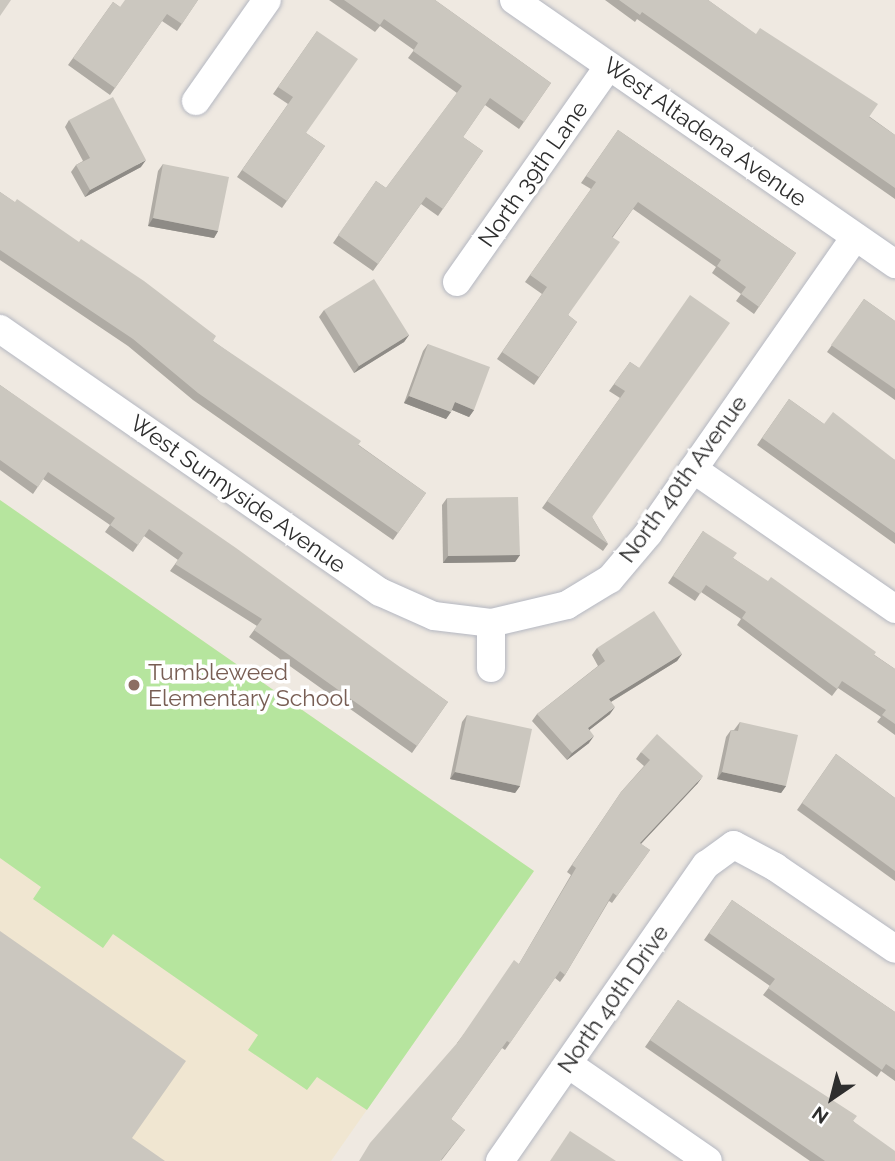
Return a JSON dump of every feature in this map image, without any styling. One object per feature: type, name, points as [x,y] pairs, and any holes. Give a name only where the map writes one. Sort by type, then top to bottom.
[{"type":"street","points":[[196,101],[267,0]]},
{"type":"street","name":"West Altadena Avenue","points":[[514,0],[895,264]]},
{"type":"street","name":"North 39th Lane","points":[[457,282],[609,66]]},
{"type":"street","name":"North 40th Avenue","points":[[491,623],[567,605],[610,579],[649,534],[855,236]]},
{"type":"street","name":"West Sunnyside Avenue","points":[[0,329],[380,592],[434,616],[491,623]]},
{"type":"street","points":[[693,468],[895,608]]},
{"type":"street","points":[[491,623],[491,668]]},
{"type":"street","name":"North 40th Drive","points":[[500,1161],[706,865],[734,845],[775,867],[895,949]]},
{"type":"street","points":[[568,1064],[708,1161]]},
{"type":"shaded area","name":"Tumbleweed Elementary School","points":[[0,500],[534,871],[331,1161],[0,1161]]},
{"type":"green space","name":"Tumbleweed Elementary School","points":[[0,500],[534,871],[367,1110],[317,1077],[307,1090],[248,1050],[258,1035],[113,934],[103,948],[33,899],[41,887],[0,858]]},
{"type":"building","points":[[0,0],[11,0],[0,16]]},
{"type":"building","points":[[125,0],[198,0],[182,24],[167,14],[115,88],[73,58],[113,2],[120,7]]},
{"type":"building","points":[[344,0],[435,0],[551,83],[524,122],[490,98],[463,137],[483,151],[443,209],[426,197],[378,264],[338,235],[376,181],[386,188],[462,86],[413,51],[418,43],[384,19],[380,25]]},
{"type":"building","points":[[619,0],[708,0],[756,34],[760,28],[878,104],[869,117],[895,135],[895,188],[642,12],[640,15]]},
{"type":"building","points":[[317,31],[358,59],[306,133],[325,146],[287,201],[242,170],[293,97],[278,87]]},
{"type":"building","points":[[113,97],[146,160],[90,190],[76,165],[90,158],[69,120]]},
{"type":"building","points":[[618,130],[796,253],[759,307],[741,294],[746,287],[717,266],[721,260],[638,202],[612,237],[620,242],[568,315],[577,322],[539,377],[502,352],[547,287],[530,275],[596,182],[586,176]]},
{"type":"building","points":[[163,164],[229,177],[218,231],[153,218]]},
{"type":"building","points":[[0,192],[15,202],[17,199],[79,242],[81,239],[144,281],[216,336],[213,341],[361,441],[358,445],[426,493],[398,533],[198,393],[133,339],[0,250]]},
{"type":"building","points":[[374,279],[409,335],[359,366],[324,310]]},
{"type":"building","points":[[690,295],[730,323],[592,517],[608,544],[547,501],[625,391],[614,384],[630,362],[639,368]]},
{"type":"building","points":[[864,299],[895,321],[895,389],[831,345]]},
{"type":"building","points":[[428,344],[490,367],[474,410],[455,402],[451,412],[409,396]]},
{"type":"building","points":[[0,385],[236,548],[448,702],[417,746],[254,630],[262,619],[175,564],[183,553],[149,529],[138,545],[110,525],[115,518],[48,472],[38,487],[0,460]]},
{"type":"building","points":[[789,399],[824,424],[833,412],[895,460],[895,533],[762,438]]},
{"type":"building","points":[[518,497],[520,555],[448,556],[447,498]]},
{"type":"building","points":[[703,531],[737,553],[733,558],[768,581],[771,577],[876,652],[874,655],[895,669],[895,724],[882,715],[886,710],[842,681],[837,689],[742,618],[746,612],[706,585],[700,594],[673,576]]},
{"type":"building","points":[[654,611],[682,654],[609,699],[615,707],[588,728],[594,736],[572,753],[537,714],[605,661],[597,648]]},
{"type":"building","points":[[467,715],[532,729],[520,786],[455,772]]},
{"type":"building","points":[[740,722],[798,735],[786,786],[722,772],[731,730],[738,731]]},
{"type":"building","points":[[657,734],[703,776],[640,843],[650,850],[617,896],[613,893],[565,975],[560,971],[510,1043],[507,1041],[451,1119],[465,1130],[440,1161],[359,1161],[370,1143],[458,1042],[514,960],[519,964],[576,868],[572,865],[621,792],[650,760],[641,752]]},
{"type":"building","points":[[836,754],[895,798],[895,871],[802,803]]},
{"type":"building","points":[[732,900],[895,1012],[895,1070],[886,1064],[882,1070],[768,988],[775,979],[709,933]]},
{"type":"building","points":[[0,931],[186,1061],[132,1138],[165,1161],[0,1161]]},
{"type":"building","points":[[678,1000],[857,1116],[853,1121],[895,1151],[895,1161],[825,1161],[650,1040]]},
{"type":"building","points":[[570,1131],[616,1161],[550,1161]]},
{"type":"place","name":"Tumbleweed Elementary School","points":[[134,685]]}]
